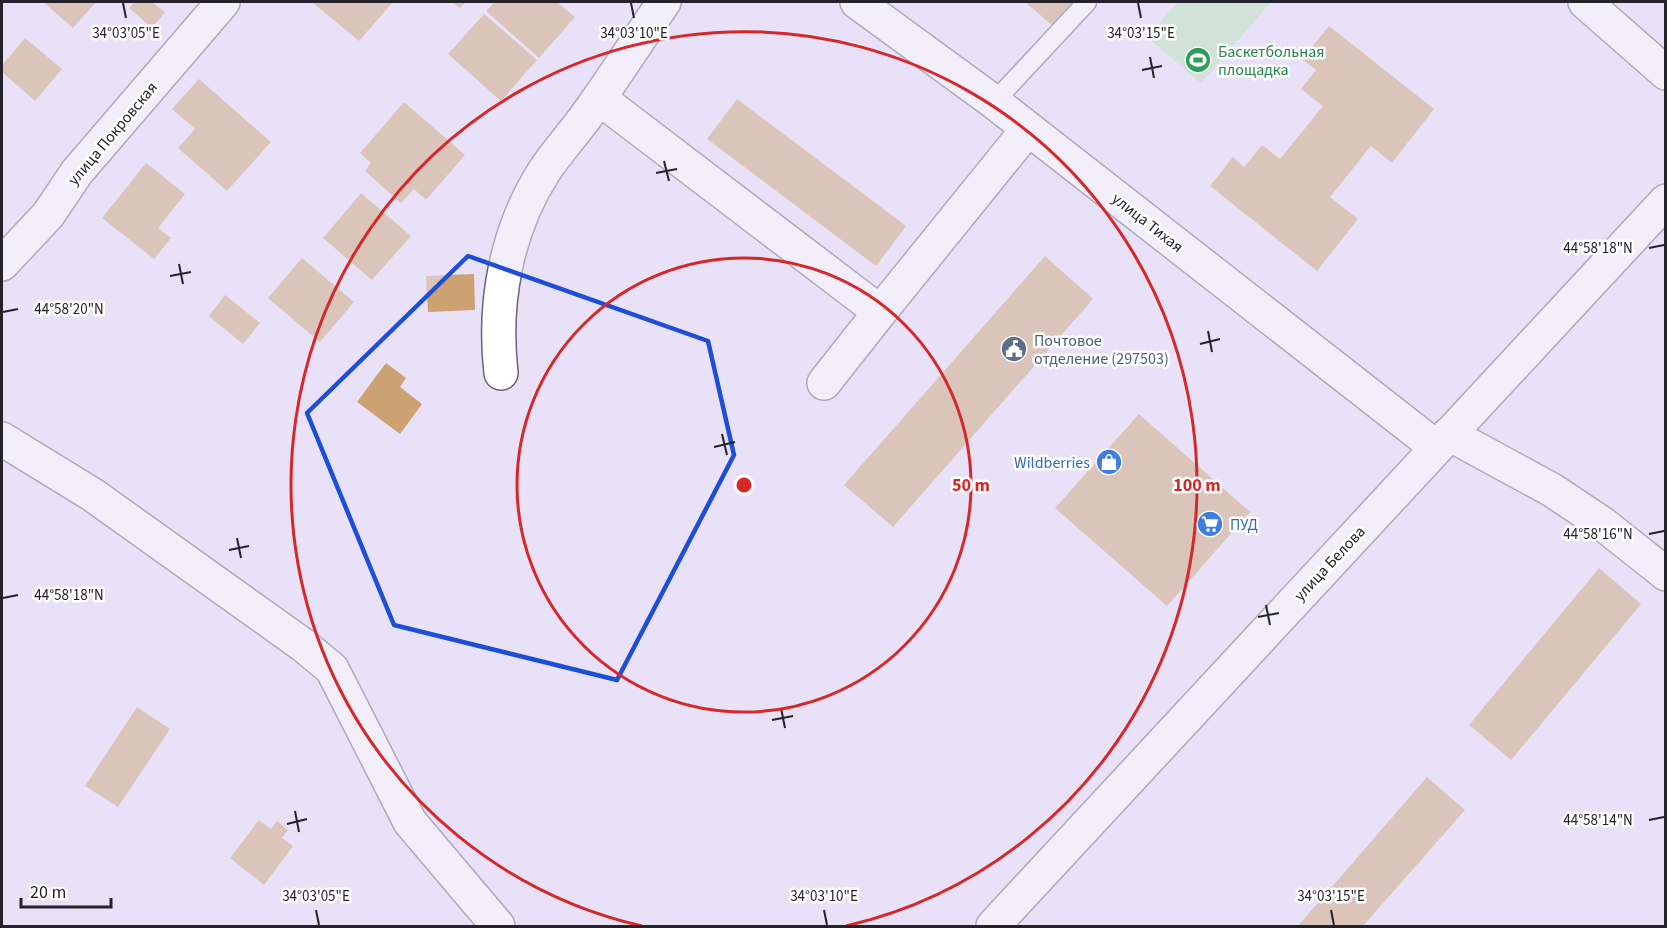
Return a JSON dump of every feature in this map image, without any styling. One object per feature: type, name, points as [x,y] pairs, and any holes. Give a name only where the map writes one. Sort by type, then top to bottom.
[{"type":"street","name":"улица Покровская","points":[[2,264],[48,215],[77,172],[223,2]]},
{"type":"street","points":[[501,373],[497,339],[504,270],[519,218],[544,171],[599,98],[664,2]]},
{"type":"street","name":"улица Тихая","points":[[857,2],[994,102],[1442,440],[1552,490],[1603,524],[1665,574]]},
{"type":"street","points":[[1585,2],[1665,73]]},
{"type":"street","points":[[599,98],[880,312]]},
{"type":"street","points":[[824,383],[1028,129]]},
{"type":"street","name":"улица Белова","points":[[993,927],[1665,201]]},
{"type":"street","points":[[2,439],[93,495],[303,645],[332,669],[410,822],[498,927]]},
{"type":"lane","points":[[994,102],[1087,2]]},
{"type":"highlighted area","points":[[468,256],[708,341],[734,455],[617,680],[394,625],[307,413]]},
{"type":"green space","name":"Баскетбольная площадка","points":[[1178,2],[1271,2],[1201,83],[1147,37]]},
{"type":"building","points":[[43,2],[96,2],[73,28]]},
{"type":"building","points":[[135,2],[152,2],[165,12],[152,28],[129,8]]},
{"type":"building","points":[[312,2],[393,2],[359,41]]},
{"type":"building","points":[[452,2],[466,2],[460,8]]},
{"type":"building","points":[[495,2],[557,2],[575,17],[539,58],[486,11]]},
{"type":"building","points":[[1025,2],[1074,2],[1053,26]]},
{"type":"building","points":[[484,14],[537,60],[501,101],[448,54]]},
{"type":"building","points":[[1329,26],[1434,109],[1392,163],[1371,146],[1330,197],[1358,219],[1317,271],[1210,186],[1233,157],[1244,167],[1262,145],[1280,159],[1323,106],[1301,89],[1316,70],[1302,59]]},
{"type":"building","points":[[25,38],[62,69],[35,101],[2,72],[2,65]]},
{"type":"building","points":[[199,79],[271,142],[227,191],[178,148],[195,129],[172,109]]},
{"type":"building","points":[[737,99],[906,226],[876,266],[707,139]]},
{"type":"building","points":[[404,102],[465,155],[426,200],[414,189],[401,203],[365,171],[371,163],[360,153]]},
{"type":"building","points":[[146,163],[185,194],[158,228],[171,238],[154,259],[102,218]]},
{"type":"building","points":[[361,193],[411,236],[372,280],[323,238]]},
{"type":"building","points":[[1045,256],[1093,299],[893,527],[844,485]]},
{"type":"building","points":[[302,258],[354,302],[320,342],[268,298]]},
{"type":"building","points":[[474,274],[475,310],[428,312],[426,276]]},
{"type":"building","points":[[225,295],[260,323],[243,344],[209,316]]},
{"type":"building","points":[[386,363],[406,378],[400,387],[422,404],[400,434],[357,402]]},
{"type":"building","points":[[1139,414],[1250,512],[1167,606],[1055,508]]},
{"type":"building","points":[[1599,568],[1641,604],[1511,760],[1469,725]]},
{"type":"building","points":[[137,707],[170,729],[118,807],[85,786]]},
{"type":"building","points":[[1427,777],[1465,810],[1363,926],[1298,926]]},
{"type":"building","points":[[259,820],[271,829],[277,821],[288,830],[282,838],[293,846],[264,885],[230,858]]},
{"type":"place","name":"Баскетбольная площадка","points":[[1198,60]]},
{"type":"place","name":"Почтовое отделение (297503)","points":[[1014,349]]},
{"type":"place","name":"Wildberries","points":[[1109,462]]},
{"type":"place","name":"ПУД","points":[[1210,524]]}]
